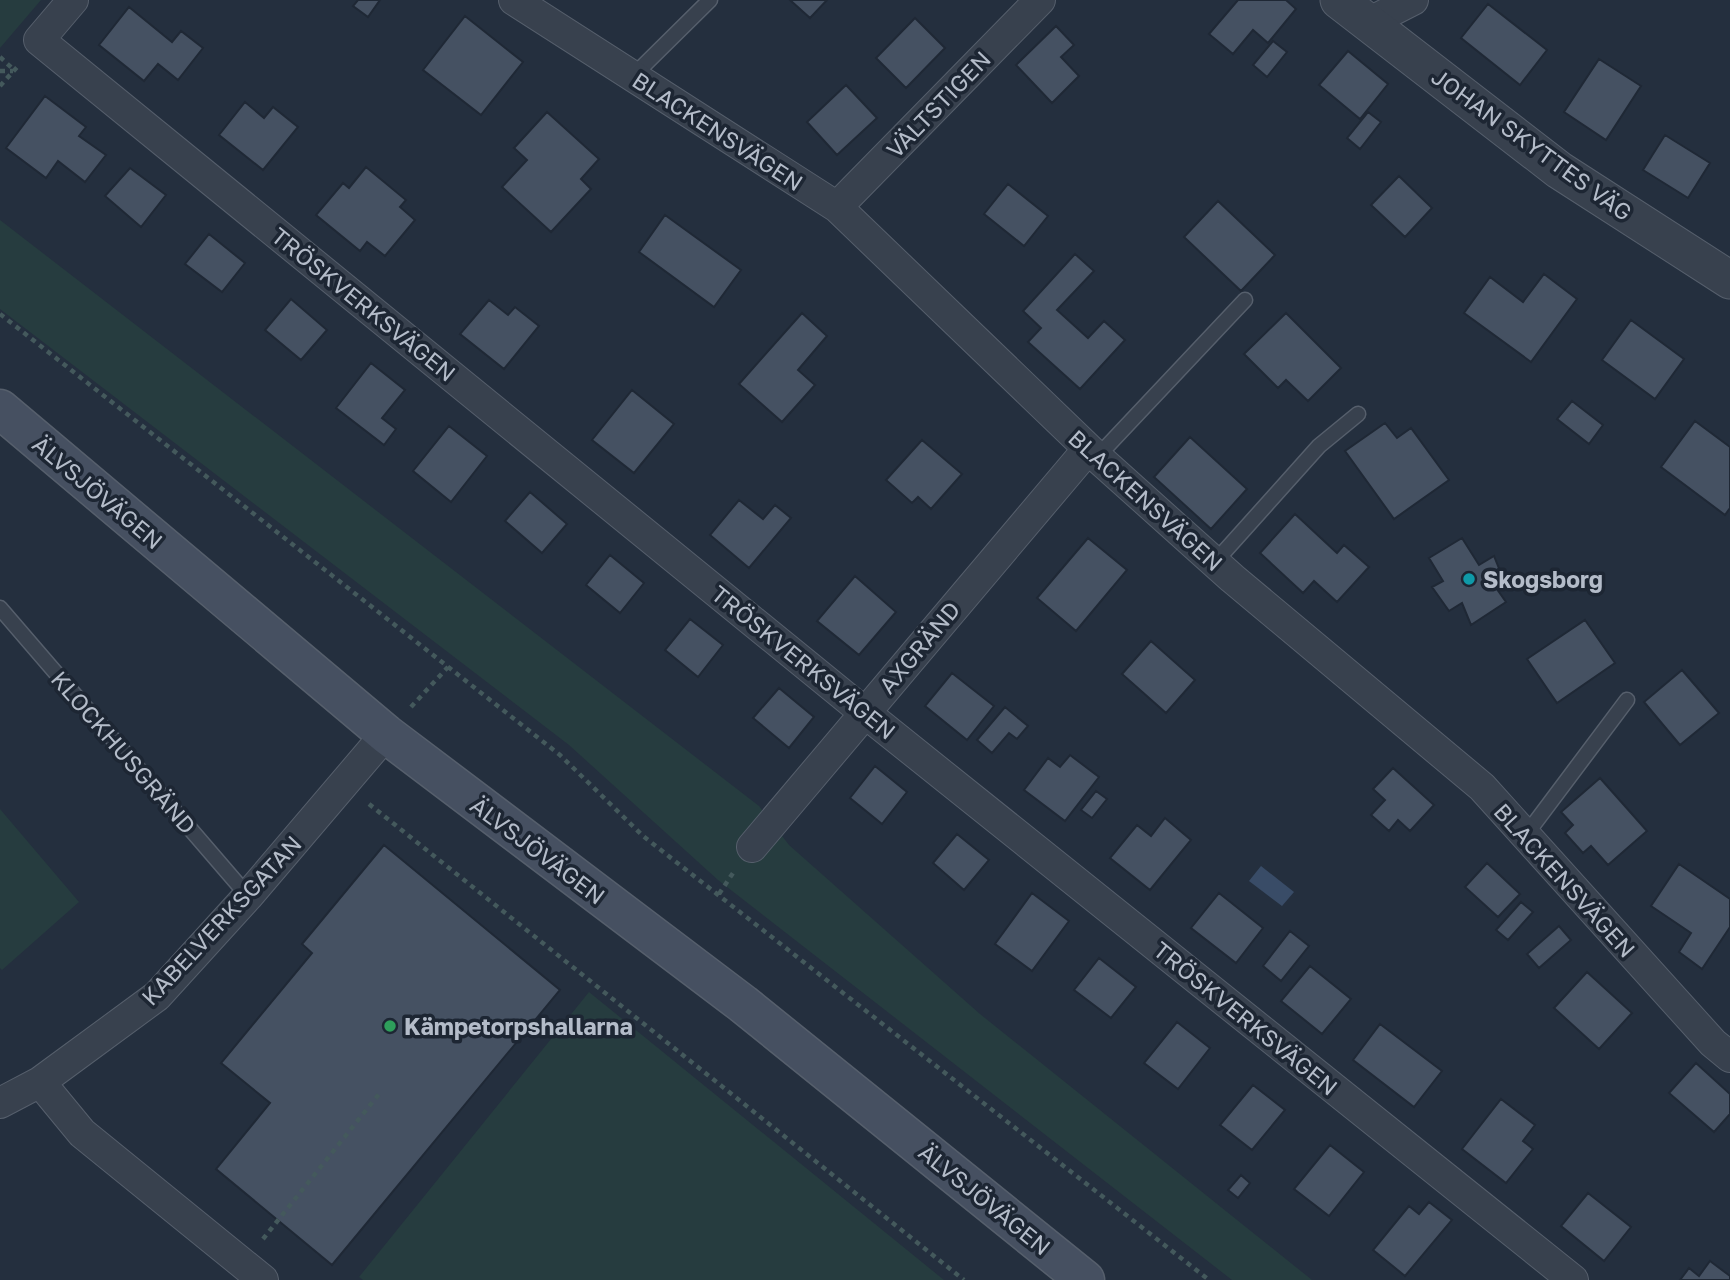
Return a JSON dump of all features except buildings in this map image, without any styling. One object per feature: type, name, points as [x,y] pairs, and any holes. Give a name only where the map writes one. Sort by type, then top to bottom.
[{"type":"main road","name":"ÄLVSJÖVÄGEN","points":[[0,409],[386,734],[743,1004],[1085,1280]]},
{"type":"street","name":"TRÖSKVERKSVÄGEN","points":[[73,0],[40,40],[864,712],[1573,1280]]},
{"type":"street","name":"BLACKENSVÄGEN","points":[[514,0],[837,207],[1093,453],[1214,562],[1482,787],[1713,1043],[1730,1057]]},
{"type":"street","name":"VÄLTSTIGEN","points":[[837,207],[1040,0]]},
{"type":"street","name":"JOHAN SKYTTES VÄG","points":[[1339,0],[1559,170],[1730,280]]},
{"type":"street","points":[[1368,23],[1413,0]]},
{"type":"street","name":"AXGRÄND","points":[[752,846],[864,712],[1093,453]]},
{"type":"street","name":"KABELVERKSGATAN","points":[[0,1103],[40,1082],[157,996],[248,896],[386,734]]},
{"type":"street","points":[[40,1082],[82,1133],[253,1272]]},
{"type":"lane","points":[[633,76],[710,0]]},
{"type":"lane","points":[[1093,453],[1245,300]]},
{"type":"lane","points":[[1214,562],[1319,446],[1358,414]]},
{"type":"lane","name":"KLOCKHUSGRÄND","points":[[0,608],[248,896]]},
{"type":"lane","points":[[1525,836],[1627,700]]},
{"type":"path","points":[[0,57],[14,71],[0,71]]},
{"type":"path","points":[[0,314],[560,755],[643,836],[1209,1280]]},
{"type":"path","points":[[386,734],[448,667]]},
{"type":"path","points":[[344,784],[964,1280]]},
{"type":"path","points":[[253,1272],[379,1094]]},
{"type":"green space","points":[[0,0],[41,0],[0,48]]},
{"type":"green space","points":[[0,220],[759,806],[789,845],[980,1014],[1312,1280],[1232,1280],[718,880],[569,745],[0,309]]},
{"type":"green space","points":[[0,809],[79,902],[2,970],[0,968]]},
{"type":"green space","points":[[589,992],[944,1280],[363,1280],[359,1277]]},
{"type":"water","points":[[1261,866],[1294,892],[1282,906],[1249,881]]},
{"type":"place","name":"Skogsborg","points":[[1469,579]]},
{"type":"place","name":"Kämpetorpshallarna","points":[[390,1026]]}]
